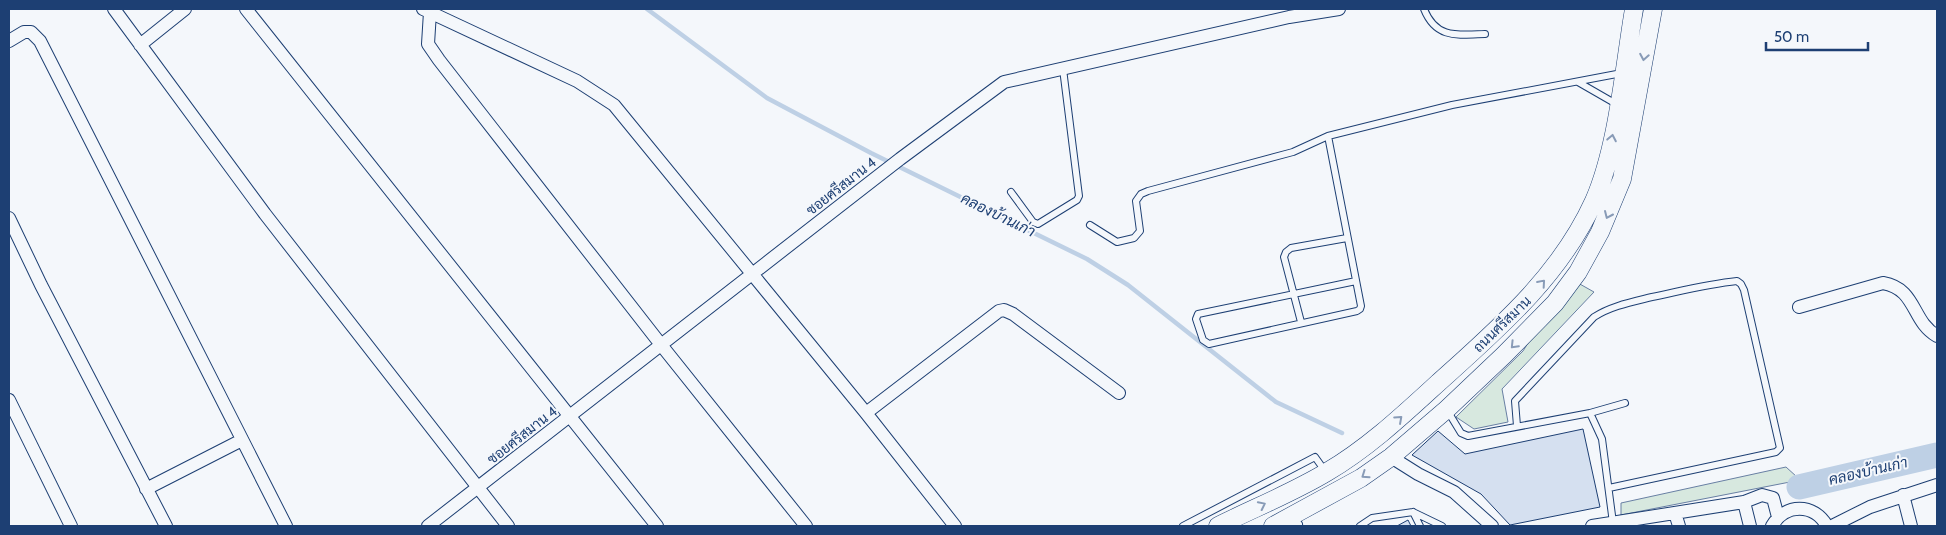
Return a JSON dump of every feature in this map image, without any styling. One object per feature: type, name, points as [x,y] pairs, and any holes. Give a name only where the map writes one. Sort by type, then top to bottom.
[{"type":"main road","name":"ถนนศรีสมาน","points":[[1218,526],[1326,473],[1361,450],[1490,337],[1528,299],[1554,268],[1576,237],[1594,199],[1607,161],[1634,9]]},
{"type":"main road","name":"ถนนศรีสมาน","points":[[1273,526],[1297,523],[1391,457],[1447,409],[1504,355],[1555,302],[1578,272],[1612,206],[1626,160],[1653,9]]},
{"type":"street","points":[[114,9],[265,214],[508,526]]},
{"type":"street","points":[[140,45],[185,9]]},
{"type":"street","points":[[246,9],[571,415],[657,526]]},
{"type":"street","name":"ซอยศรีสมาน 4","points":[[428,526],[662,346],[900,159],[1004,82],[1288,13],[1339,9]]},
{"type":"street","points":[[806,526],[438,60],[428,44],[426,11],[577,82],[614,104],[866,413],[955,526]]},
{"type":"street","points":[[9,40],[24,32],[31,32],[40,41],[286,526]]},
{"type":"street","points":[[9,218],[166,526]]},
{"type":"street","points":[[1799,306],[1883,282],[1891,284],[1909,297],[1923,324],[1937,336]]},
{"type":"street","points":[[866,413],[999,311],[1004,310],[1013,314],[1119,392]]},
{"type":"street","points":[[9,400],[71,526]]},
{"type":"street","points":[[146,488],[242,440]]},
{"type":"street","points":[[1391,457],[1418,474],[1454,492],[1486,524]]},
{"type":"street","points":[[1832,526],[1870,507],[1937,485]]},
{"type":"street","points":[[1592,526],[1613,525],[1744,502],[1762,495],[1773,498],[1775,522]]},
{"type":"street","points":[[1903,495],[1911,526]]},
{"type":"street","points":[[1744,502],[1750,526]]},
{"type":"street","points":[[1775,522],[1787,511],[1796,508],[1816,513],[1827,526]]},
{"type":"street","points":[[1675,514],[1679,526]]},
{"type":"lane","points":[[1424,9],[1433,25],[1442,32],[1457,35],[1485,34]]},
{"type":"lane","points":[[1010,192],[1033,222],[1038,224],[1077,200],[1080,196],[1063,69]]},
{"type":"lane","points":[[1090,225],[1117,242],[1134,238],[1140,230],[1136,201],[1141,194],[1148,191],[1293,152],[1328,136],[1452,105],[1624,72]]},
{"type":"lane","points":[[1578,82],[1618,105]]},
{"type":"lane","points":[[1328,136],[1356,281],[1360,306],[1357,311],[1209,344],[1203,340],[1196,320],[1198,314],[1356,281]]},
{"type":"lane","points":[[1301,322],[1284,257],[1286,252],[1291,248],[1347,238]]},
{"type":"lane","points":[[1517,426],[1515,401],[1594,318],[1605,310],[1708,284],[1737,281],[1744,290],[1780,448],[1776,452],[1609,488]]},
{"type":"lane","points":[[1447,409],[1464,436],[1590,412],[1625,403]]},
{"type":"lane","points":[[1590,412],[1602,439],[1613,525]]},
{"type":"lane","points":[[1183,526],[1314,457],[1326,473]]},
{"type":"lane","points":[[1360,526],[1372,518],[1413,512],[1442,526]]},
{"type":"lane","points":[[1413,512],[1420,526]]},
{"type":"shaded area","points":[[1578,283],[1594,292],[1502,389],[1508,422],[1474,429],[1456,417],[1523,351],[1537,329]]},
{"type":"shaded area","points":[[1786,467],[1797,477],[1790,482],[1621,515],[1621,503]]},
{"type":"building","points":[[1583,429],[1600,507],[1510,525],[1481,494],[1412,455],[1438,431],[1465,454]]},
{"type":"building","points":[[1408,520],[1411,526],[1397,526]]},
{"type":"waterway","name":"คลองบ้านเก่า","points":[[647,9],[767,98],[871,153],[1087,259],[1128,285],[1276,402],[1342,433]]},
{"type":"waterway","name":"คลองบ้านเก่า","points":[[1799,487],[1937,455]]}]
